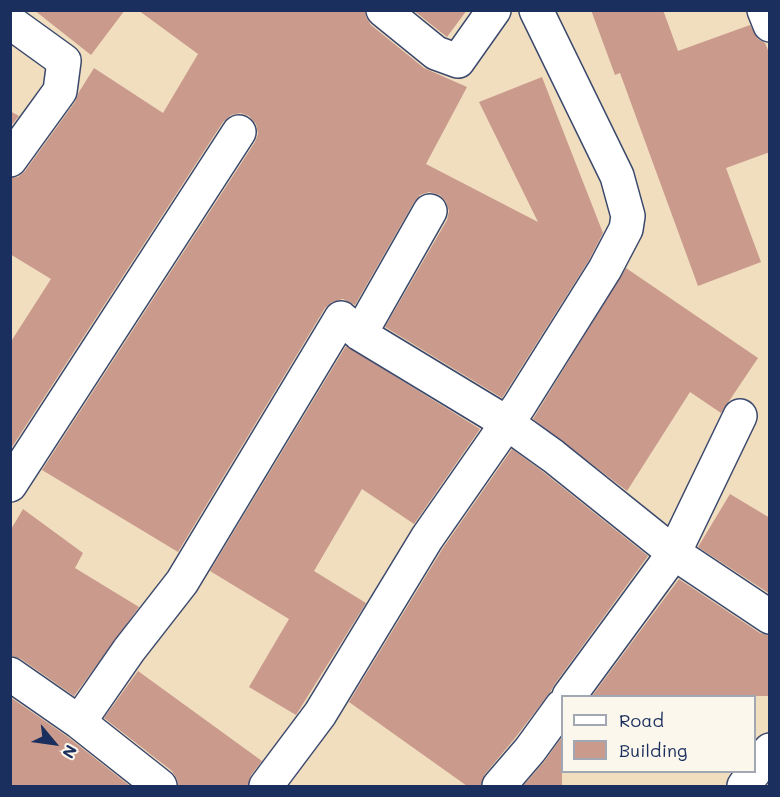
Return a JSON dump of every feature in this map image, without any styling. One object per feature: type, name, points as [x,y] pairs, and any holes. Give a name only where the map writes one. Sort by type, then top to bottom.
[{"type":"street","points":[[383,10],[436,53],[458,61],[494,10]]},
{"type":"street","points":[[266,786],[320,714],[427,538],[507,423],[605,269],[626,229],[628,216],[617,176],[536,10]]},
{"type":"street","points":[[764,10],[770,26]]},
{"type":"street","points":[[10,22],[64,61],[60,91],[10,160]]},
{"type":"street","points":[[10,485],[239,132]]},
{"type":"street","points":[[360,334],[430,211]]},
{"type":"street","points":[[79,722],[129,650],[182,582],[341,318],[360,334],[507,423],[553,456],[674,553],[770,617]]},
{"type":"street","points":[[570,695],[674,553],[740,416]]},
{"type":"street","points":[[10,674],[79,722],[160,786]]},
{"type":"street","points":[[498,786],[531,750],[561,707]]},
{"type":"street","points":[[756,769],[770,750]]},
{"type":"street","points":[[744,786],[753,773]]},
{"type":"building","points":[[34,10],[125,10],[91,55]]},
{"type":"building","points":[[138,10],[365,10],[371,25],[424,68],[467,87],[426,164],[538,222],[479,102],[542,77],[603,233],[589,260],[502,398],[385,327],[447,220],[449,211],[440,195],[429,192],[420,195],[355,305],[343,299],[332,302],[325,308],[178,552],[42,470],[255,142],[258,134],[256,124],[249,116],[241,113],[231,115],[223,122],[10,450],[10,343],[51,279],[10,254],[10,178],[18,177],[25,171],[75,102],[94,68],[163,113],[198,54]]},
{"type":"building","points":[[413,10],[467,10],[447,37]]},
{"type":"building","points":[[591,10],[663,10],[678,51],[750,25],[758,39],[765,43],[770,55],[770,152],[726,168],[761,262],[698,286],[620,73],[615,75]]},
{"type":"building","points":[[10,111],[19,116],[10,127]]},
{"type":"building","points":[[626,268],[758,358],[721,413],[690,392],[627,491],[533,419]]},
{"type":"building","points":[[346,346],[480,429],[414,524],[362,489],[314,571],[366,603],[296,715],[249,687],[289,619],[210,571]]},
{"type":"building","points":[[512,449],[648,556],[551,691],[485,774],[481,786],[467,786],[349,702],[443,548]]},
{"type":"building","points":[[730,494],[770,518],[770,594],[698,547]]},
{"type":"building","points":[[23,509],[83,553],[75,568],[139,607],[74,696],[21,659],[10,655],[10,531]]},
{"type":"building","points":[[679,579],[760,633],[770,636],[770,696],[593,695]]},
{"type":"building","points":[[138,671],[262,761],[251,775],[248,786],[178,786],[172,771],[104,718]]},
{"type":"building","points":[[10,697],[68,737],[130,786],[10,786]]},
{"type":"building","points":[[561,738],[562,786],[523,786]]}]
